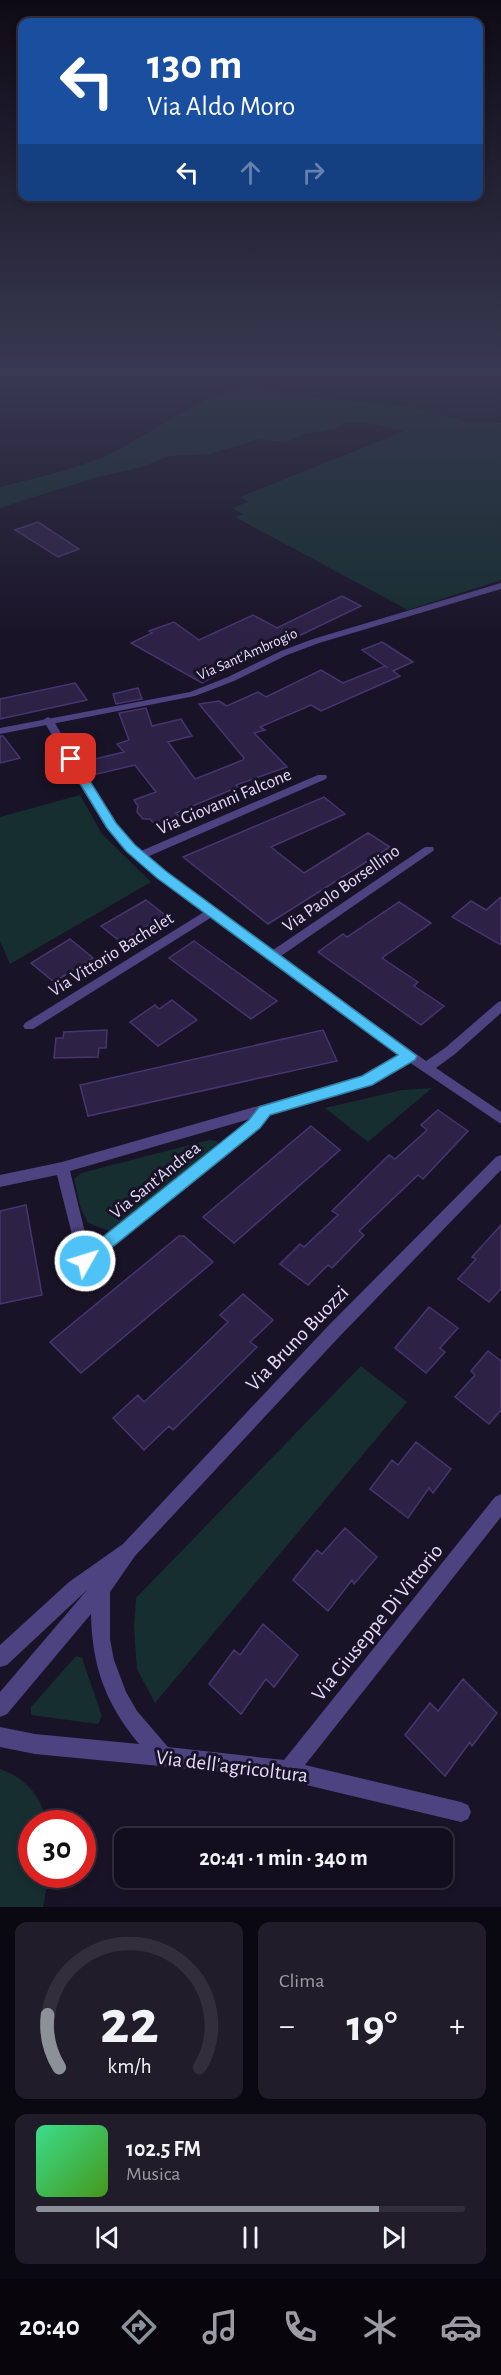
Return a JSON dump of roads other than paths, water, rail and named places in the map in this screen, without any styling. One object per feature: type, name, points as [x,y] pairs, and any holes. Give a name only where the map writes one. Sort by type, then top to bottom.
[{"type":"street","name":"Via Sant'Ambrogio","points":[[0,731],[192,694],[220,684],[295,649],[501,586]]},
{"type":"street","points":[[48,720],[111,825],[140,856],[212,912],[501,1119]]},
{"type":"street","name":"Via Giovanni Falcone","points":[[140,856],[322,777]]},
{"type":"street","name":"Via Paolo Borsellino","points":[[273,956],[429,849]]},
{"type":"street","name":"Via Vittorio Bachelet","points":[[29,1026],[212,912]]},
{"type":"street","points":[[427,1067],[450,1051],[501,1006]]},
{"type":"street","name":"Via Sant'Andrea","points":[[0,1181],[62,1168],[265,1111],[366,1080],[410,1056]]},
{"type":"street","name":"Via Sant'Andrea","points":[[62,1168],[85,1261],[254,1124],[265,1111]]},
{"type":"street","name":"Via Bruno Buozzi","points":[[0,1707],[100,1589],[129,1550],[334,1331],[501,1161]]},
{"type":"street","points":[[484,1178],[501,1174]]},
{"type":"street","name":"Via Giuseppe Di Vittorio","points":[[289,1769],[501,1503]]},
{"type":"street","name":"Via Bruno Buozzi","points":[[0,1658],[75,1588],[102,1566],[129,1550]]},
{"type":"street","points":[[102,1566],[100,1642],[113,1693],[137,1729],[164,1756]]},
{"type":"street","name":"Via dell'agricoltura","points":[[0,1737],[35,1744],[289,1769],[461,1812]]}]
